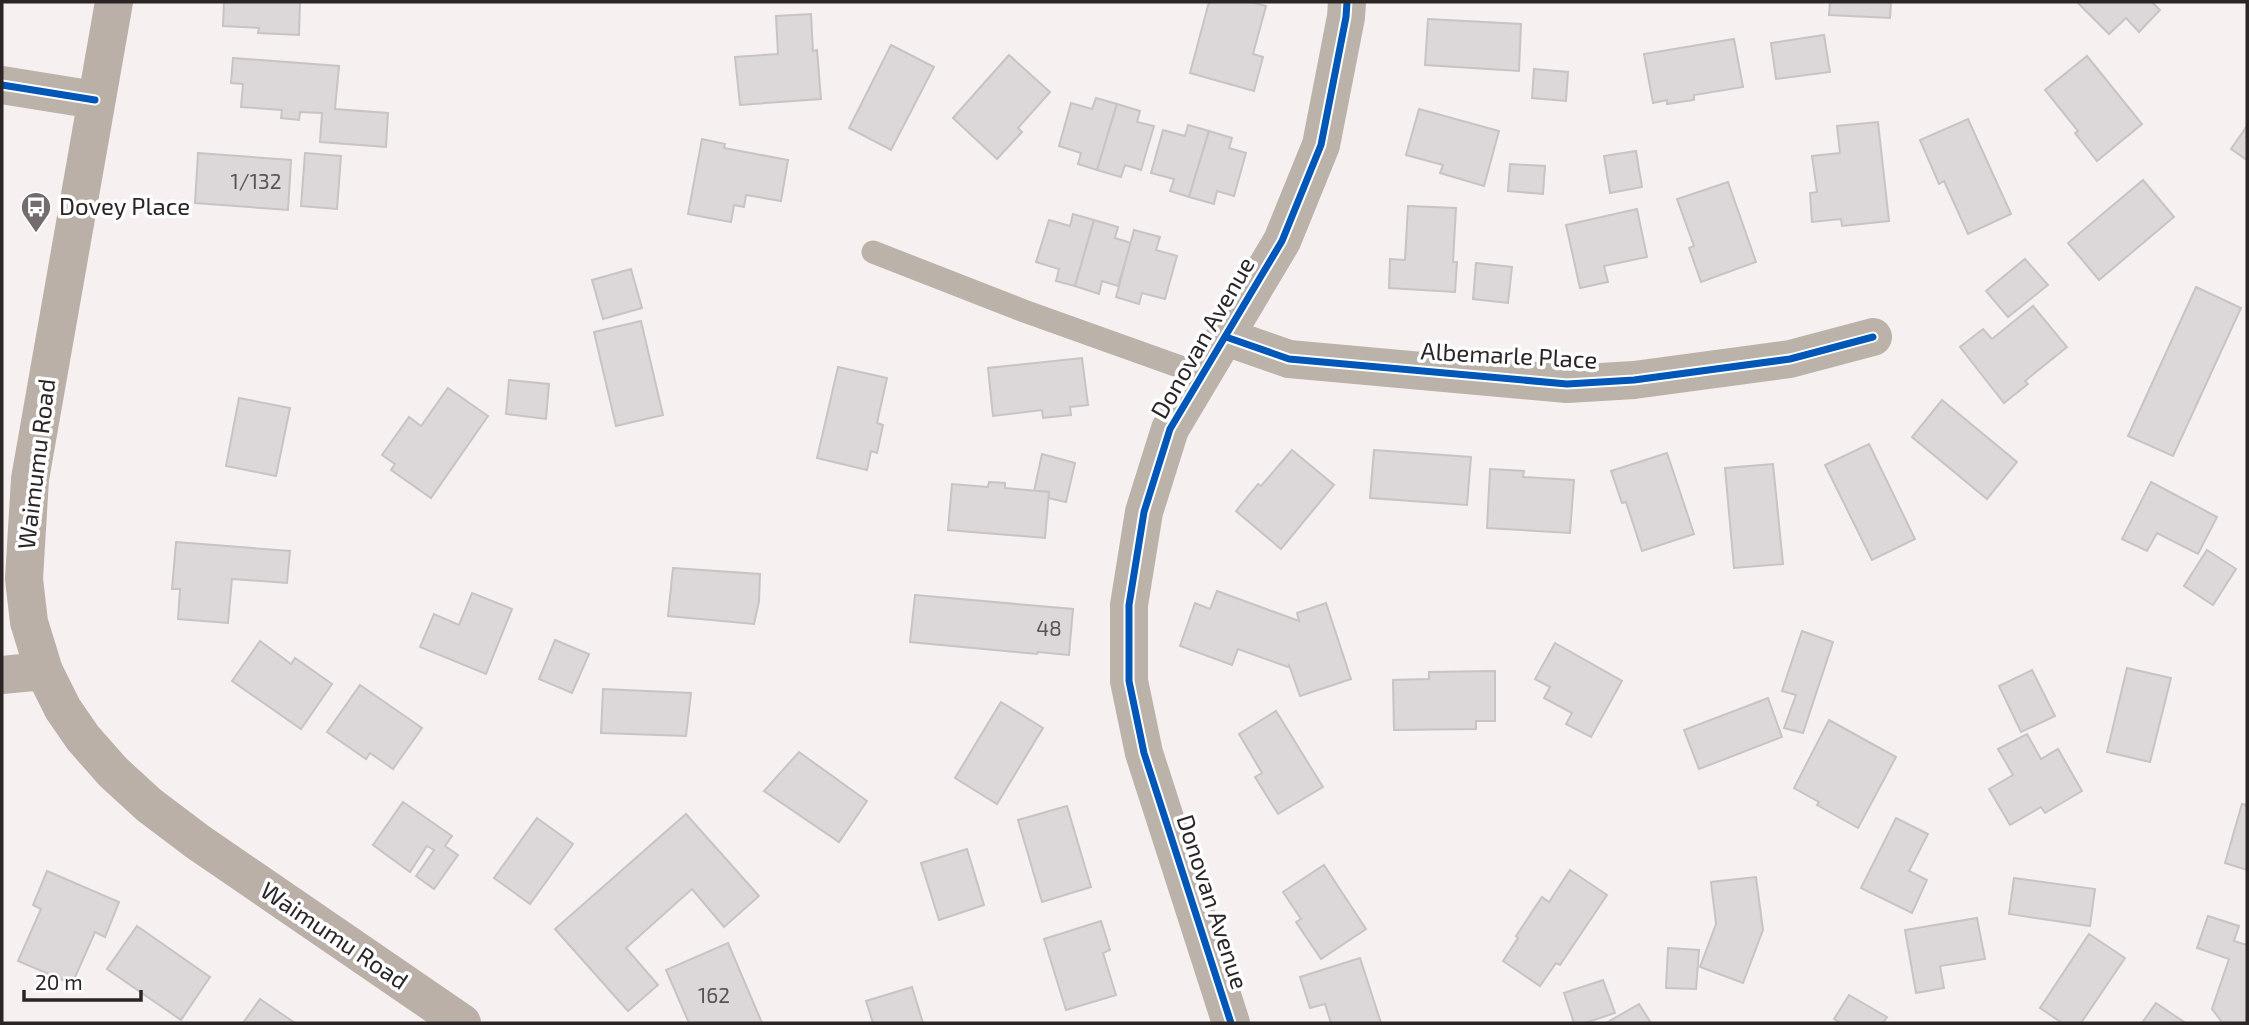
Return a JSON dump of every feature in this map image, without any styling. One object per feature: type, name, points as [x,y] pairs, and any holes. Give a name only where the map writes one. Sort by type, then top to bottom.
[{"type":"main road","name":"Waimumu Road","points":[[114,2],[30,479],[24,579],[15,624],[44,671],[63,709],[83,738],[113,772],[149,805],[198,842],[461,1023]]},
{"type":"main road","points":[[2,675],[44,671]]},
{"type":"street","name":"Donovan Avenue","points":[[1231,1023],[1144,753],[1129,681],[1129,605],[1144,512],[1170,429],[1282,241],[1321,145],[1347,2]]},
{"type":"street","points":[[2,85],[95,100]]},
{"type":"street","name":"Albemarle Place","points":[[1226,337],[1289,359],[1567,384],[1634,380],[1790,359],[1873,337]]},
{"type":"lane","points":[[873,252],[1024,311],[1203,375]]},
{"type":"building","points":[[224,2],[300,2],[299,35],[258,33],[259,28],[223,26]]},
{"type":"building","points":[[1209,2],[1251,2],[1266,6],[1253,54],[1263,57],[1254,91],[1190,73]]},
{"type":"building","points":[[1830,2],[1891,2],[1890,18],[1829,15]]},
{"type":"building","points":[[2077,2],[2152,2],[2160,10],[2139,32],[2126,18],[2109,34]]},
{"type":"building","points":[[811,14],[813,51],[817,50],[821,99],[740,105],[735,57],[778,54],[776,16]]},
{"type":"building","points":[[1428,19],[1521,24],[1519,71],[1425,65]]},
{"type":"building","points":[[1824,35],[1830,72],[1776,79],[1771,43]]},
{"type":"building","points":[[1734,39],[1743,87],[1694,95],[1694,100],[1653,103],[1644,54]]},
{"type":"building","points":[[891,45],[934,67],[891,150],[849,128]]},
{"type":"building","points":[[1009,55],[1050,92],[1018,128],[1022,132],[997,159],[953,118]]},
{"type":"building","points":[[2087,56],[2142,124],[2097,161],[2075,133],[2078,131],[2045,90]]},
{"type":"building","points":[[233,58],[339,66],[335,109],[388,113],[386,147],[320,142],[322,113],[300,112],[299,120],[281,118],[282,110],[241,107],[243,84],[231,83]]},
{"type":"building","points":[[1534,69],[1568,72],[1566,101],[1532,98]]},
{"type":"building","points":[[1096,98],[1117,104],[1097,170],[1078,164],[1081,153],[1059,146],[1071,103],[1092,109]]},
{"type":"building","points":[[1117,104],[1140,111],[1137,122],[1154,126],[1141,170],[1125,165],[1121,177],[1097,170]]},
{"type":"building","points":[[1419,109],[1499,131],[1484,186],[1440,173],[1443,165],[1406,155]]},
{"type":"building","points":[[1968,119],[2011,214],[1968,234],[1944,181],[1939,184],[1920,140]]},
{"type":"building","points":[[1878,122],[1889,221],[1842,226],[1841,219],[1812,222],[1810,193],[1817,192],[1812,156],[1840,153],[1837,126]]},
{"type":"building","points":[[1188,125],[1209,131],[1189,197],[1170,191],[1174,179],[1151,173],[1163,130],[1185,136]]},
{"type":"building","points":[[2247,126],[2247,160],[2231,149]]},
{"type":"building","points":[[1209,131],[1232,138],[1229,148],[1246,153],[1234,196],[1217,191],[1214,204],[1189,197]]},
{"type":"building","points":[[702,139],[725,144],[724,148],[788,160],[781,201],[746,195],[744,207],[734,205],[731,222],[688,214]]},
{"type":"building","points":[[1636,151],[1642,187],[1610,193],[1604,156]]},
{"type":"building","points":[[198,153],[291,160],[288,210],[195,203]]},
{"type":"building","points":[[305,153],[341,156],[337,209],[301,206]]},
{"type":"building","points":[[1510,164],[1545,166],[1543,194],[1508,191]]},
{"type":"building","points":[[2143,180],[2174,217],[2099,280],[2068,243]]},
{"type":"building","points":[[1728,182],[1756,262],[1701,282],[1689,248],[1694,246],[1677,199]]},
{"type":"building","points":[[1408,206],[1456,208],[1453,262],[1457,262],[1455,292],[1389,288],[1390,259],[1405,260]]},
{"type":"building","points":[[1637,209],[1647,257],[1604,266],[1608,282],[1580,288],[1566,225]]},
{"type":"building","points":[[1073,214],[1094,220],[1075,286],[1056,281],[1059,269],[1036,262],[1049,220],[1070,226]]},
{"type":"building","points":[[1094,220],[1118,227],[1115,238],[1131,243],[1118,286],[1102,281],[1099,294],[1075,286]]},
{"type":"building","points":[[1134,230],[1160,237],[1156,250],[1177,256],[1165,299],[1142,293],[1139,304],[1116,297]]},
{"type":"building","points":[[2025,259],[2048,285],[2008,317],[1986,291]]},
{"type":"building","points":[[1476,263],[1512,267],[1508,303],[1473,299]]},
{"type":"building","points":[[631,269],[642,308],[603,319],[592,280]]},
{"type":"building","points":[[2196,287],[2241,308],[2173,456],[2128,436]]},
{"type":"building","points":[[2033,306],[2067,347],[2025,381],[2028,384],[2004,403],[1960,347],[1983,329],[1992,339]]},
{"type":"building","points":[[641,321],[663,415],[616,426],[594,332]]},
{"type":"building","points":[[1082,358],[1088,405],[1070,407],[1071,415],[1043,418],[1042,410],[993,416],[988,368]]},
{"type":"building","points":[[838,367],[887,378],[877,423],[883,425],[877,453],[871,451],[867,470],[817,458]]},
{"type":"building","points":[[509,380],[549,384],[546,419],[506,414]]},
{"type":"building","points":[[448,388],[488,416],[431,498],[391,470],[395,464],[382,455],[409,417],[421,426]]},
{"type":"building","points":[[239,398],[290,408],[276,476],[226,466]]},
{"type":"building","points":[[1942,400],[2017,462],[1987,499],[1912,437]]},
{"type":"building","points":[[1869,444],[1915,539],[1872,560],[1825,465]]},
{"type":"building","points":[[1292,450],[1334,485],[1281,549],[1236,511]]},
{"type":"building","points":[[1374,450],[1471,457],[1467,505],[1370,498]]},
{"type":"building","points":[[1667,453],[1694,534],[1642,551],[1626,502],[1622,503],[1611,471]]},
{"type":"building","points":[[1042,454],[1075,463],[1066,502],[1048,498],[1049,492],[1034,491]]},
{"type":"building","points":[[1773,464],[1783,564],[1734,568],[1725,468]]},
{"type":"building","points":[[1490,469],[1524,471],[1523,477],[1574,480],[1570,533],[1487,528]]},
{"type":"building","points":[[989,482],[1005,483],[1005,488],[1049,492],[1045,538],[948,530],[952,484],[988,487]]},
{"type":"building","points":[[2151,482],[2217,517],[2198,554],[2157,533],[2147,551],[2122,539]]},
{"type":"building","points":[[176,542],[290,551],[287,583],[232,579],[228,623],[178,619],[180,589],[172,589]]},
{"type":"building","points":[[2207,550],[2236,569],[2213,605],[2184,586]]},
{"type":"building","points":[[673,568],[760,574],[759,601],[754,624],[668,616]]},
{"type":"building","points":[[1217,591],[1299,621],[1297,613],[1326,603],[1351,679],[1300,696],[1289,665],[1288,667],[1238,649],[1232,665],[1180,646],[1195,603],[1210,609]]},
{"type":"building","points":[[472,593],[512,609],[486,674],[420,647],[434,614],[459,625]]},
{"type":"building","points":[[915,595],[1073,609],[1069,655],[910,642]]},
{"type":"building","points":[[1802,631],[1833,642],[1803,733],[1784,728],[1796,695],[1782,691]]},
{"type":"building","points":[[555,640],[589,654],[572,693],[539,679]]},
{"type":"building","points":[[260,641],[291,664],[295,658],[332,684],[301,729],[232,681]]},
{"type":"building","points":[[1555,643],[1622,681],[1591,737],[1566,724],[1572,713],[1544,698],[1550,687],[1535,679]]},
{"type":"building","points":[[2127,668],[2171,678],[2150,762],[2107,752]]},
{"type":"building","points":[[2032,670],[2055,716],[2021,732],[1999,686]]},
{"type":"building","points":[[1495,671],[1495,721],[1476,721],[1476,729],[1394,730],[1393,680],[1429,679],[1429,672]]},
{"type":"building","points":[[360,685],[422,728],[393,769],[370,753],[366,759],[327,732]]},
{"type":"building","points":[[603,689],[691,693],[686,736],[601,733]]},
{"type":"building","points":[[1768,698],[1782,737],[1699,769],[1684,730]]},
{"type":"building","points":[[1001,702],[1043,728],[997,804],[955,778]]},
{"type":"building","points":[[1276,711],[1323,787],[1278,814],[1255,777],[1262,773],[1239,734]]},
{"type":"building","points":[[1829,720],[1896,757],[1858,828],[1817,805],[1819,802],[1794,788]]},
{"type":"building","points":[[2027,734],[2041,759],[2058,749],[2082,791],[2045,813],[2041,807],[2010,825],[1989,789],[2013,775],[1998,749]]},
{"type":"building","points":[[799,752],[867,801],[839,842],[764,791]]},
{"type":"building","points":[[403,802],[452,836],[445,846],[458,855],[434,889],[416,876],[434,850],[427,846],[410,872],[373,845]]},
{"type":"building","points":[[2242,804],[2247,805],[2247,870],[2225,863]]},
{"type":"building","points":[[1067,806],[1091,887],[1042,902],[1018,820]]},
{"type":"building","points":[[686,814],[759,896],[724,927],[692,889],[626,948],[658,985],[628,1011],[555,929]]},
{"type":"building","points":[[537,818],[573,844],[530,904],[494,878]]},
{"type":"building","points":[[1896,818],[1928,834],[1909,871],[1927,880],[1912,913],[1861,888]]},
{"type":"building","points":[[967,849],[984,905],[939,920],[921,863]]},
{"type":"building","points":[[1324,865],[1366,929],[1321,959],[1296,922],[1301,919],[1283,892]]},
{"type":"building","points":[[1570,870],[1607,895],[1560,965],[1556,963],[1540,986],[1503,961],[1542,897],[1549,902]]},
{"type":"building","points":[[47,871],[119,902],[105,937],[95,932],[72,984],[18,961],[41,909],[33,905]]},
{"type":"building","points":[[1756,877],[1763,930],[1743,983],[1700,967],[1716,924],[1711,882]]},
{"type":"building","points":[[2014,878],[2095,889],[2090,926],[2009,914]]},
{"type":"building","points":[[2208,916],[2239,926],[2234,941],[2247,945],[2247,1023],[2222,1022],[2212,1009],[2229,959],[2197,948]]},
{"type":"building","points":[[1977,918],[1985,959],[1940,966],[1944,988],[1916,993],[1905,930]]},
{"type":"building","points":[[1101,921],[1110,950],[1103,953],[1116,995],[1066,1010],[1044,939]]},
{"type":"building","points":[[137,926],[210,977],[181,1020],[107,969]]},
{"type":"building","points":[[2089,934],[2125,958],[2081,1023],[2062,1023],[2040,1008]]},
{"type":"building","points":[[728,943],[762,1023],[689,1023],[666,970]]},
{"type":"building","points":[[1668,948],[1699,950],[1696,989],[1666,988]]},
{"type":"building","points":[[1360,958],[1381,1023],[1331,1023],[1325,1004],[1310,1008],[1300,977]]},
{"type":"building","points":[[1603,980],[1615,1013],[1585,1023],[1574,1023],[1564,993]]},
{"type":"building","points":[[912,987],[923,1023],[873,1023],[866,1001]]},
{"type":"building","points":[[1849,995],[1887,1017],[1883,1023],[1841,1023],[1834,1019]]},
{"type":"building","points":[[260,999],[295,1023],[243,1023]]},
{"type":"building","points":[[2156,1003],[2184,1022],[2142,1023]]},
{"type":"building","points":[[1639,1004],[1651,1023],[1606,1023]]},
{"type":"cycle path","points":[[1231,1023],[1144,753],[1129,681],[1129,605],[1144,512],[1170,429],[1282,241],[1321,145],[1347,2]]},
{"type":"cycle path","points":[[2,85],[95,100]]},
{"type":"cycle path","points":[[1226,337],[1289,359],[1567,384],[1634,380],[1790,359],[1873,337]]},
{"type":"place","name":"Dovey Place","points":[[36,234]]}]
